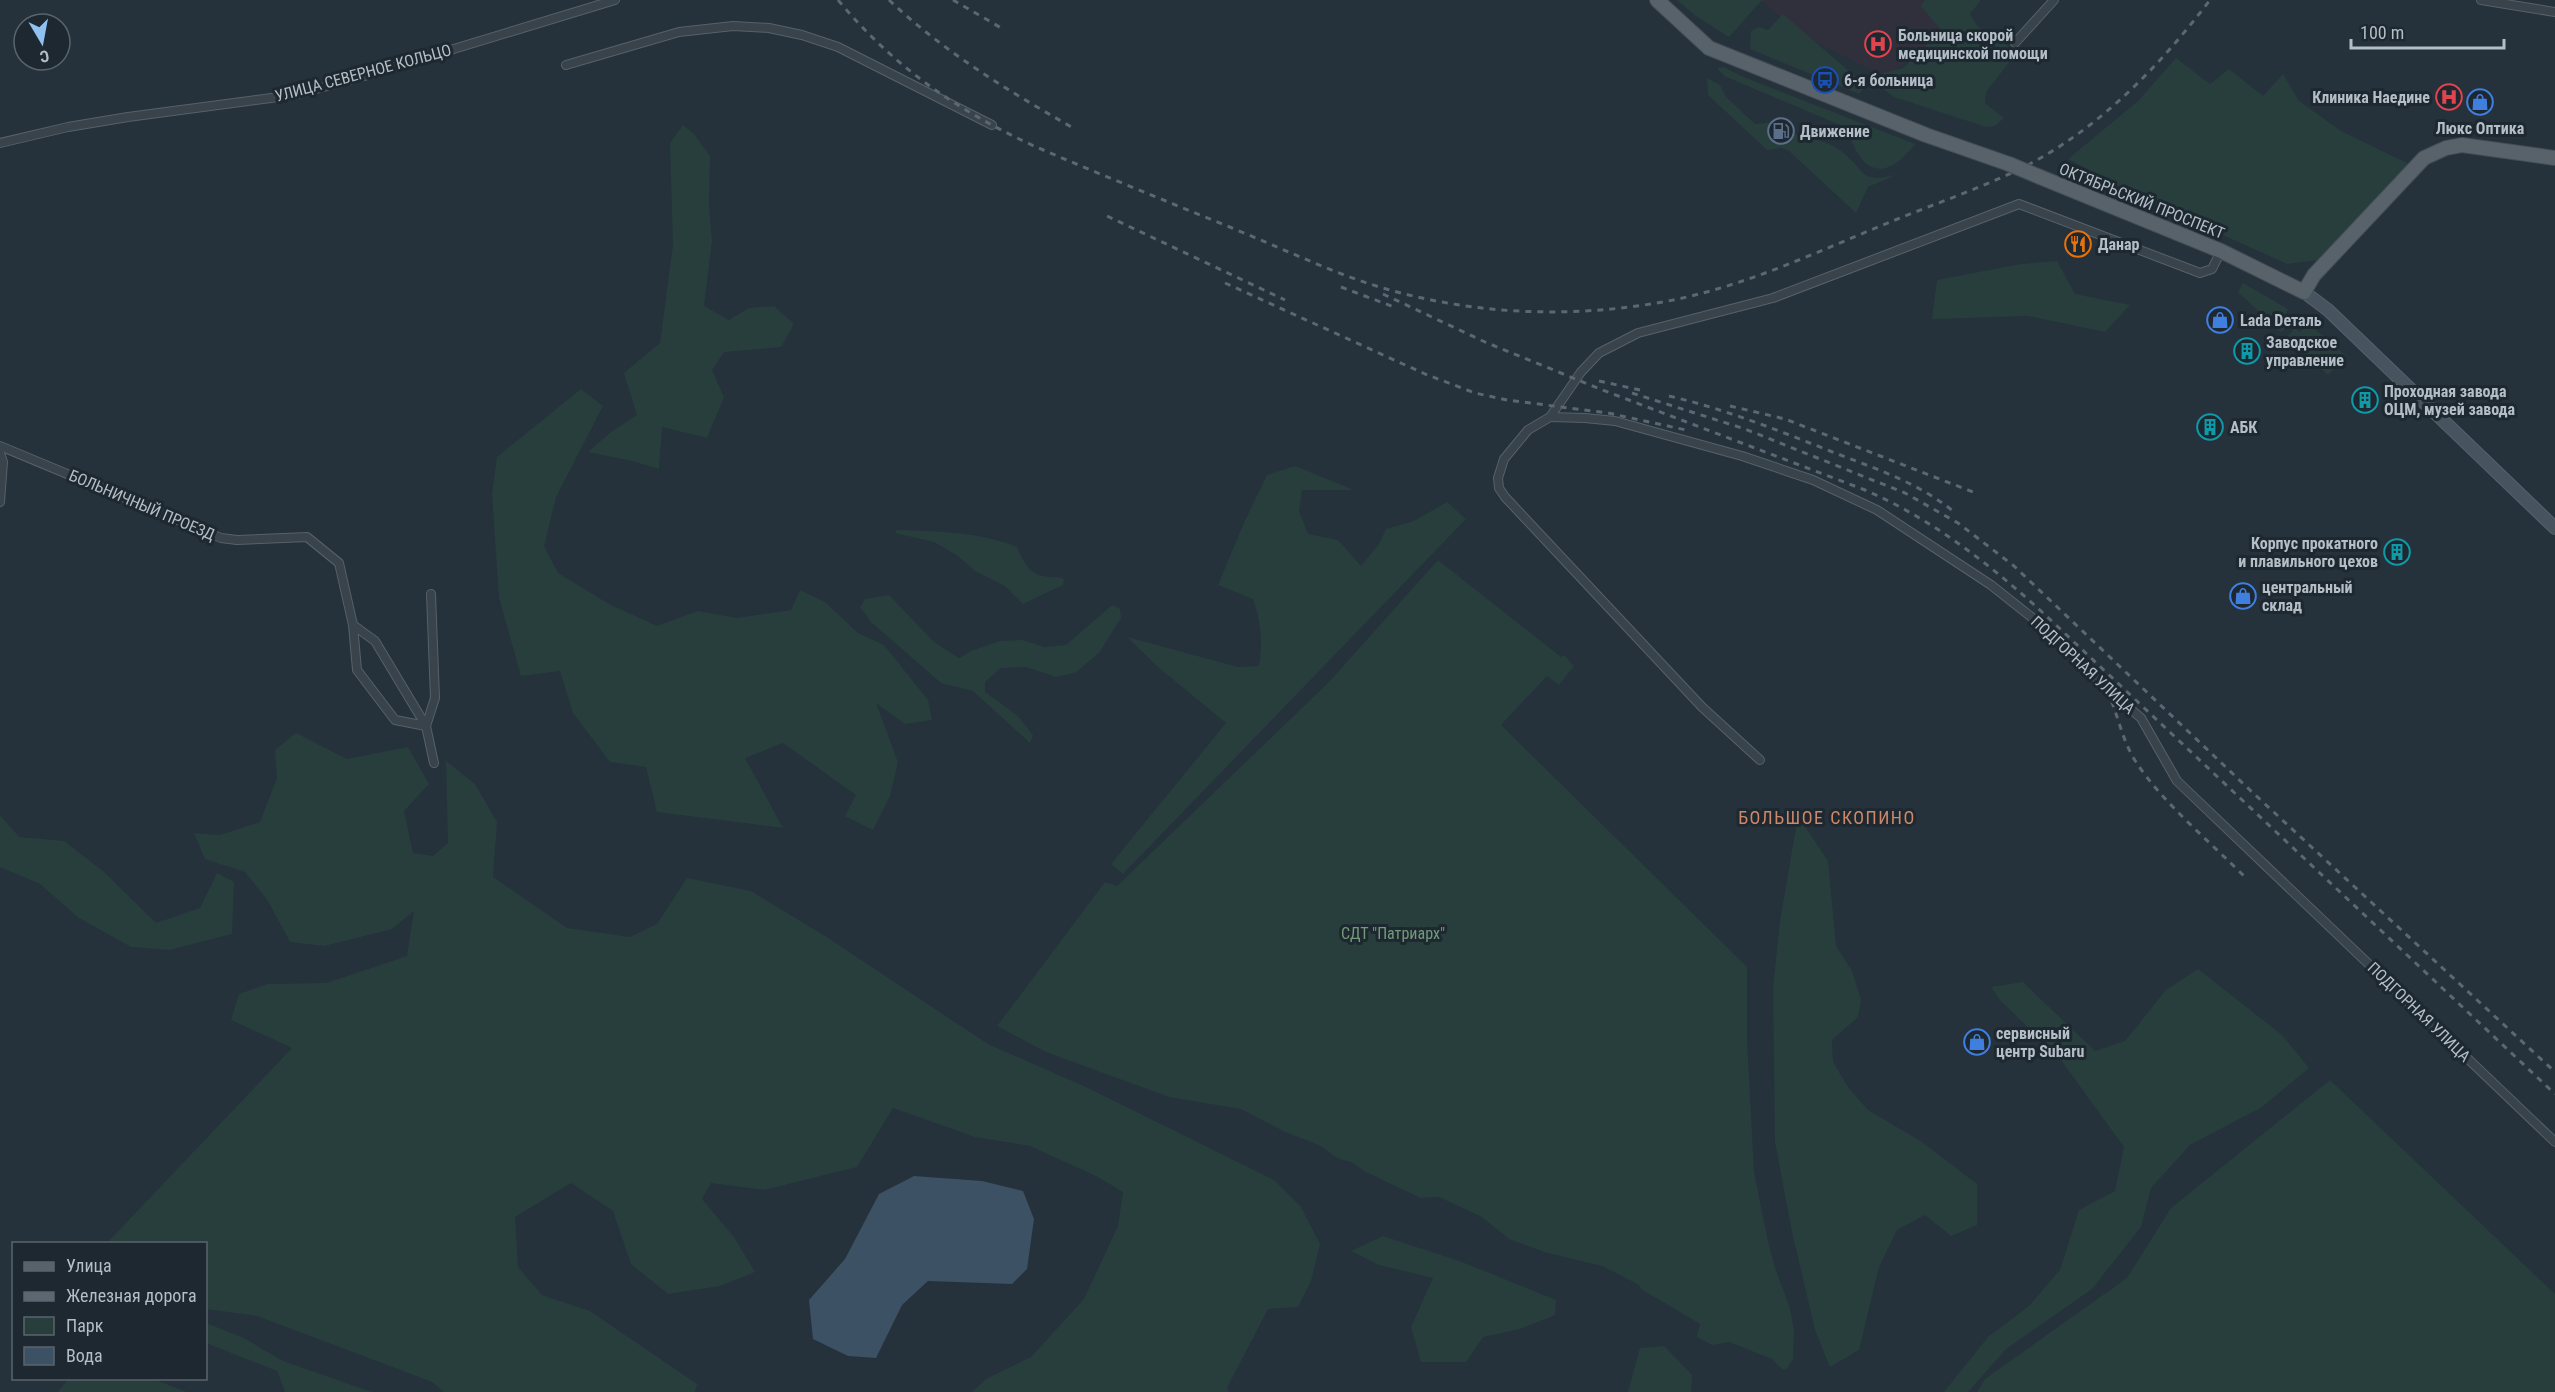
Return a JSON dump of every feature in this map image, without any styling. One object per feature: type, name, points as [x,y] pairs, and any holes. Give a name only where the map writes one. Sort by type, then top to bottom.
[{"type":"main road","name":"ОКТЯБРЬСКИЙ ПРОСПЕКТ","points":[[1658,0],[1709,48],[1926,135],[2009,164],[2222,251],[2304,292],[2328,310],[2555,528]]},
{"type":"main road","points":[[2304,292],[2314,275],[2424,158],[2446,148],[2462,145],[2555,158]]},
{"type":"street","name":"УЛИЦА СЕВЕРНОЕ КОЛЬЦО","points":[[0,143],[119,118],[294,94],[368,75],[615,0]]},
{"type":"street","points":[[2015,44],[2054,0]]},
{"type":"street","points":[[2481,0],[2555,12]]},
{"type":"street","points":[[566,65],[679,32],[734,26],[769,28],[802,35],[838,47],[992,125]]},
{"type":"street","points":[[1760,760],[1702,707],[1505,497],[1499,488],[1498,478],[1504,459],[1528,430],[1550,417],[1581,372],[1599,353],[1638,333],[1773,298],[2019,204],[2200,273],[2212,269],[2222,251]]},
{"type":"street","name":"ПОДГОРНАЯ УЛИЦА","points":[[1550,417],[1599,419],[1631,425],[1742,456],[1813,480],[1877,510],[1991,585],[2063,642],[2108,690],[2141,718],[2177,781],[2555,1142]]},
{"type":"street","name":"БОЛЬНИЧНЫЙ ПРОЕЗД","points":[[0,446],[221,538],[237,540],[307,537],[339,563],[353,625],[357,670],[395,720],[426,726]]},
{"type":"street","points":[[0,453],[3,462],[0,502]]},
{"type":"street","points":[[426,726],[435,698],[431,594]]},
{"type":"street","points":[[353,625],[375,641],[426,726],[434,763]]},
{"type":"shaded area","name":"Больница скорой медицинской помощи","points":[[1760,0],[1932,0],[1954,25],[1925,55],[1916,56],[1890,74],[1876,73],[1799,33]]},
{"type":"green space","points":[[1677,0],[1762,0],[1729,37],[1696,16]]},
{"type":"green space","points":[[1925,0],[1981,0],[1970,14],[1977,26],[2017,52],[1986,92],[1985,103],[2004,118],[1995,126],[1986,127],[1894,97],[1878,85],[1876,75],[1903,68],[1942,31],[1921,6]]},
{"type":"green space","points":[[1783,14],[1866,86],[1859,94],[1750,49],[1751,31],[1759,27],[1768,30]]},
{"type":"green space","points":[[2176,58],[2210,84],[2229,69],[2263,96],[2283,74],[2299,101],[2341,131],[2409,164],[2318,260],[2287,264],[2150,202],[2068,159],[2138,101]]},
{"type":"green space","points":[[1724,67],[1741,76],[1915,144],[1904,157],[1893,165],[1883,169],[1874,168],[1859,155],[1847,128],[1724,76],[1717,68]]},
{"type":"green space","points":[[1707,78],[1720,85],[1726,97],[1755,124],[1774,122],[1769,135],[1788,142],[1792,133],[1830,144],[1840,150],[1869,177],[1898,174],[1868,187],[1856,213],[1789,151],[1782,148],[1767,150],[1708,95]]},
{"type":"green space","points":[[683,125],[694,134],[710,156],[709,204],[712,241],[704,306],[729,320],[749,308],[774,306],[794,324],[781,347],[724,352],[712,370],[724,397],[707,438],[662,427],[659,469],[588,452],[611,432],[637,415],[624,373],[660,343],[673,245],[670,143]]},
{"type":"green space","points":[[2057,261],[2075,294],[2130,305],[2105,332],[2028,316],[1932,319],[1937,280],[2021,264]]},
{"type":"green space","points":[[2243,283],[2288,309],[2285,316],[2287,326],[2281,332],[2238,292]]},
{"type":"green space","points":[[2308,323],[2346,356],[2328,375],[2287,337],[2295,328],[2300,332]]},
{"type":"green space","points":[[581,389],[603,406],[556,497],[544,546],[558,573],[609,604],[657,626],[698,611],[737,618],[791,610],[800,590],[825,602],[858,633],[884,645],[928,700],[932,720],[905,724],[876,703],[898,762],[890,796],[873,830],[845,816],[856,795],[783,743],[745,758],[783,828],[657,812],[646,767],[610,762],[573,713],[560,671],[521,676],[499,598],[492,494],[497,457]]},
{"type":"green space","points":[[1295,466],[1354,490],[1302,490],[1299,511],[1308,534],[1338,540],[1361,566],[1379,544],[1386,529],[1414,521],[1447,502],[1466,519],[1123,874],[1111,864],[1226,723],[1158,667],[1127,637],[1238,667],[1259,666],[1260,632],[1253,599],[1218,585],[1267,475]]},
{"type":"green space","points":[[897,530],[958,533],[1003,542],[1017,547],[1030,569],[1038,575],[1064,579],[1063,585],[1023,604],[1005,586],[975,571],[958,556],[934,542],[895,533]]},
{"type":"green space","name":"СДТ \"Патриарх\"","points":[[1438,560],[1561,657],[1564,655],[1574,666],[1559,685],[1547,676],[1501,725],[1747,967],[1747,1040],[1754,1172],[1767,1237],[1775,1268],[1790,1308],[1794,1331],[1793,1359],[1787,1369],[1783,1370],[1772,1359],[1729,1342],[1712,1345],[1697,1337],[1700,1324],[1641,1289],[1639,1285],[1602,1266],[1544,1252],[1509,1239],[1482,1217],[1439,1197],[1421,1198],[1364,1171],[1353,1163],[1337,1158],[1319,1145],[1285,1132],[1241,1109],[1169,1097],[1046,1052],[997,1026],[1105,882],[1117,886],[1329,682]]},
{"type":"green space","points":[[889,595],[934,642],[959,658],[973,650],[1000,641],[1023,640],[1044,647],[1066,645],[1112,605],[1120,609],[1121,618],[1099,653],[1075,673],[1056,677],[1026,667],[1001,668],[985,682],[985,692],[1018,716],[1033,735],[1030,743],[973,691],[941,683],[871,622],[860,607],[865,599]]},
{"type":"green space","points":[[296,733],[347,759],[408,747],[429,784],[404,811],[413,853],[433,856],[448,843],[446,761],[475,784],[497,822],[493,877],[567,928],[630,937],[657,924],[687,878],[751,891],[825,936],[988,1044],[1088,1088],[1274,1180],[1301,1207],[1320,1244],[1311,1281],[1298,1307],[1268,1309],[1227,1388],[1229,1392],[972,1392],[986,1379],[1031,1357],[1084,1299],[1118,1226],[1123,1192],[1098,1177],[1030,1146],[975,1137],[893,1108],[857,1167],[764,1190],[711,1183],[702,1199],[734,1237],[755,1272],[720,1286],[668,1294],[631,1264],[613,1211],[571,1183],[515,1217],[518,1267],[542,1295],[590,1311],[697,1384],[695,1392],[444,1392],[432,1382],[257,1316],[207,1309],[207,1242],[108,1242],[292,1048],[231,1020],[239,994],[267,984],[326,983],[407,956],[414,911],[392,929],[324,946],[290,942],[268,901],[245,872],[205,859],[194,833],[220,835],[260,822],[277,778],[275,750]]},
{"type":"green space","points":[[0,815],[19,837],[64,841],[103,871],[156,923],[200,908],[217,873],[234,882],[232,934],[169,950],[131,947],[79,918],[40,884],[0,867]]},
{"type":"green space","points":[[1798,816],[1828,861],[1836,946],[1852,971],[1861,1000],[1858,1017],[1832,1040],[1833,1062],[1848,1087],[1868,1110],[1922,1142],[1977,1184],[1977,1225],[1951,1236],[1925,1215],[1897,1230],[1879,1267],[1859,1350],[1830,1367],[1815,1330],[1792,1232],[1775,1142],[1773,988],[1780,921]]},
{"type":"green space","points":[[2198,969],[2282,1035],[2309,1068],[2262,1107],[2190,1145],[2151,1188],[2141,1227],[2092,1289],[2006,1349],[1968,1392],[1944,1392],[1988,1337],[2029,1306],[2060,1270],[2079,1210],[2115,1191],[2124,1147],[2061,1060],[2000,1000],[1991,987],[2023,982],[2095,1051],[2125,1041],[2166,990]]},
{"type":"green space","points":[[2330,1080],[2555,1294],[2555,1392],[1977,1392],[1985,1379],[2127,1278],[2171,1208]]},
{"type":"green space","points":[[1383,1236],[1462,1262],[1556,1300],[1555,1315],[1520,1329],[1483,1337],[1466,1362],[1421,1362],[1411,1327],[1433,1278],[1379,1265],[1351,1251]]},
{"type":"green space","points":[[207,1323],[244,1338],[283,1361],[372,1392],[285,1392],[277,1371],[207,1343]]},
{"type":"green space","points":[[1664,1346],[1692,1375],[1691,1392],[1628,1392],[1640,1348]]},
{"type":"green space","points":[[67,1380],[156,1380],[187,1392],[58,1392]]},
{"type":"water","points":[[914,1176],[982,1181],[1023,1191],[1034,1219],[1027,1269],[1012,1284],[928,1281],[902,1305],[876,1358],[848,1356],[813,1339],[809,1300],[845,1259],[879,1194]]},
{"type":"railway","points":[[838,0],[881,46],[927,84],[978,117],[1034,146],[1332,270],[1386,289],[1465,306],[1546,312],[1628,307],[1668,301],[1726,286],[1783,266],[2022,168],[2077,135],[2102,116],[2148,73],[2210,0]]},
{"type":"railway","points":[[889,0],[932,37],[978,70],[1075,129]]},
{"type":"railway","points":[[953,0],[1003,29]]},
{"type":"railway","points":[[1107,216],[1285,300]]},
{"type":"railway","points":[[1225,283],[1425,374],[1475,393],[1507,400],[1608,413],[1686,430]]},
{"type":"railway","points":[[1341,287],[1394,307]]},
{"type":"railway","points":[[1383,294],[1485,342],[1600,389],[1865,490],[1913,514],[1958,543],[2041,611],[2555,1094]]},
{"type":"railway","points":[[1599,381],[1640,390]]},
{"type":"railway","points":[[1632,393],[1745,429],[1905,493],[1958,523],[2014,566],[2252,792],[2555,1072]]},
{"type":"railway","points":[[1669,396],[1751,420],[1879,470],[1925,492],[1954,512]]},
{"type":"railway","points":[[1730,406],[1785,419],[1973,492]]},
{"type":"railway","points":[[2094,670],[2108,693],[2125,740],[2136,762],[2173,807],[2244,876]]},
{"type":"place","name":"Больница скорой медицинской помощи","points":[[1878,44]]},
{"type":"place","name":"6-я больница","points":[[1825,80]]},
{"type":"place","name":"Клиника Наедине","points":[[2449,97]]},
{"type":"place","name":"Люкс Оптика","points":[[2480,102]]},
{"type":"place","name":"Движение","points":[[1781,131]]},
{"type":"place","name":"Данар","points":[[2078,244]]},
{"type":"place","name":"Lada Dеталь","points":[[2220,320]]},
{"type":"place","name":"Заводское управление","points":[[2247,351]]},
{"type":"place","name":"Проходная завода ОЦМ, музей завода","points":[[2365,400]]},
{"type":"place","name":"АБК","points":[[2210,427]]},
{"type":"place","name":"Корпус прокатного и плавильного цехов","points":[[2397,552]]},
{"type":"place","name":"центральный склад","points":[[2243,596]]},
{"type":"place","name":"сервисный центр Subaru","points":[[1977,1042]]},
{"type":"district","name":"БОЛЬШОЕ СКОПИНО","points":[[1827,817]]}]
